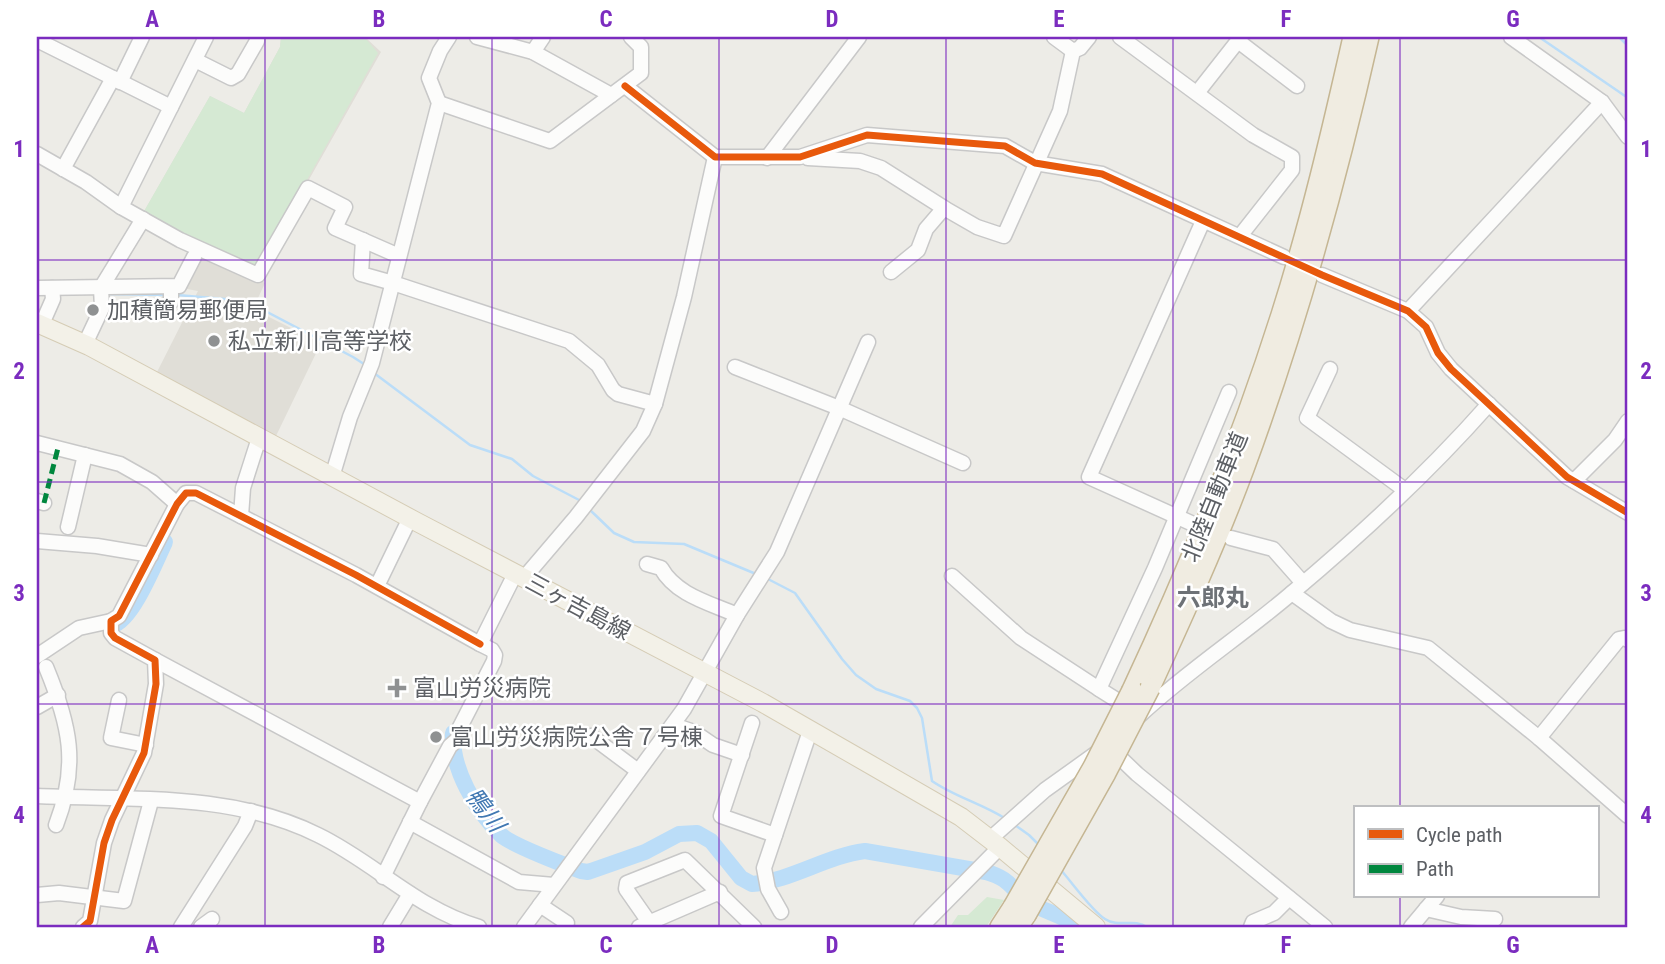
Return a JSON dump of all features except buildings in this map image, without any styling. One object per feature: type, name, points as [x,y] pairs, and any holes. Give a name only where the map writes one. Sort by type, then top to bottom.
[{"type":"highway","name":"北陸自動車道","points":[[1132,693],[1201,536],[1256,389],[1325,159],[1353,37]]},
{"type":"highway","name":"北陸自動車道","points":[[1000,927],[1019,916],[1093,767],[1214,543],[1271,394],[1318,245],[1368,37]]},
{"type":"main road","name":"三ヶ吉島線","points":[[39,324],[85,344],[704,672],[961,817],[1096,927]]},
{"type":"street","points":[[63,169],[142,37]]},
{"type":"street","points":[[121,207],[206,37]]},
{"type":"street","points":[[195,60],[230,78],[238,74],[257,37]]},
{"type":"street","points":[[332,477],[350,418],[372,363],[439,103],[429,78],[449,37]]},
{"type":"street","points":[[477,37],[533,52],[611,95]]},
{"type":"street","points":[[533,52],[543,37]]},
{"type":"street","points":[[439,103],[550,141],[640,73],[641,47],[631,37]]},
{"type":"street","points":[[767,158],[859,37]]},
{"type":"street","points":[[1054,37],[1073,51]]},
{"type":"street","points":[[1073,51],[1080,48],[1090,37]]},
{"type":"street","points":[[1120,37],[1253,135],[1292,157],[1292,170],[1240,236]]},
{"type":"street","points":[[1511,37],[1602,103],[1628,137]]},
{"type":"street","points":[[1198,93],[1239,39],[1297,86]]},
{"type":"street","points":[[37,40],[171,107]]},
{"type":"street","points":[[625,86],[715,157],[800,157],[860,161],[881,168],[976,227],[1004,236],[1060,111],[1073,51]]},
{"type":"street","points":[[1408,311],[1602,103]]},
{"type":"street","points":[[800,157],[867,135],[1005,146],[1035,163],[1102,174],[1284,257]]},
{"type":"street","points":[[37,154],[121,207],[180,240],[258,275],[308,188],[345,207],[335,228],[399,256]]},
{"type":"street","points":[[480,644],[520,576],[625,456],[643,431],[655,404],[684,297],[715,157]]},
{"type":"street","points":[[891,272],[918,250],[926,229],[944,208]]},
{"type":"street","points":[[85,344],[102,308],[101,293],[143,219]]},
{"type":"street","points":[[1191,523],[1089,477],[1203,221]]},
{"type":"street","points":[[363,240],[361,275],[393,282],[569,341],[598,365],[618,394],[655,404]]},
{"type":"street","points":[[37,288],[101,293],[179,286],[194,257]]},
{"type":"street","points":[[1322,275],[1408,311],[1426,327],[1438,353],[1451,369],[1489,404],[1574,481],[1628,513]]},
{"type":"street","points":[[171,286],[171,302]]},
{"type":"street","points":[[39,324],[53,299],[52,288]]},
{"type":"street","points":[[524,927],[673,725],[777,552],[868,342]]},
{"type":"street","points":[[735,367],[839,408],[963,463]]},
{"type":"street","points":[[1330,369],[1307,418],[1405,490]]},
{"type":"street","points":[[1099,689],[1177,517],[1229,392]]},
{"type":"street","points":[[921,927],[1045,790],[1107,746],[1166,691],[1292,593],[1453,445],[1489,404]]},
{"type":"street","points":[[1574,481],[1615,440],[1628,421]]},
{"type":"street","points":[[241,516],[243,488],[259,438]]},
{"type":"street","points":[[37,443],[120,464],[152,482],[177,504]]},
{"type":"street","points":[[68,527],[85,455]]},
{"type":"street","points":[[56,825],[66,797],[68,736],[58,695],[41,661],[79,628],[111,621],[120,615],[177,504],[186,493],[196,493],[377,586],[492,650],[495,655],[459,729],[458,739],[450,746],[383,877]]},
{"type":"street","points":[[377,586],[410,518]]},
{"type":"street","points":[[1231,538],[1273,549],[1303,583]]},
{"type":"street","points":[[37,541],[97,546],[151,555]]},
{"type":"street","points":[[647,564],[661,568],[666,577],[687,593],[737,615]]},
{"type":"street","points":[[952,576],[1021,638],[1099,689],[1132,693]]},
{"type":"street","points":[[1292,593],[1331,621],[1350,630],[1428,648],[1539,738],[1628,816]]},
{"type":"street","points":[[111,621],[111,633],[115,638],[420,802]]},
{"type":"street","points":[[1539,738],[1619,639],[1628,640]]},
{"type":"street","points":[[83,927],[90,921],[104,842],[146,745],[156,684],[155,660]]},
{"type":"street","points":[[37,707],[58,695]]},
{"type":"street","points":[[118,700],[111,738],[146,745]]},
{"type":"street","points":[[752,723],[721,816],[775,835]]},
{"type":"street","points":[[673,725],[694,732],[713,745],[742,755]]},
{"type":"street","points":[[781,912],[768,889],[764,868],[810,731]]},
{"type":"street","points":[[591,736],[638,771]]},
{"type":"street","points":[[1107,746],[1136,774],[1325,927]]},
{"type":"street","points":[[37,796],[123,798],[218,805],[273,816],[320,836],[410,894],[445,914],[479,927]]},
{"type":"street","points":[[37,895],[60,893],[124,901],[151,801]]},
{"type":"street","points":[[181,927],[245,826],[251,811]]},
{"type":"street","points":[[411,822],[520,882],[554,885]]},
{"type":"street","points":[[720,892],[644,925],[626,889],[627,883],[685,860],[720,892],[753,927]]},
{"type":"street","points":[[207,888],[222,894]]},
{"type":"street","points":[[390,927],[410,894]]},
{"type":"street","points":[[1251,927],[1253,922],[1274,913],[1289,898]]},
{"type":"street","points":[[1411,927],[1435,898]]},
{"type":"street","points":[[540,905],[568,926]]},
{"type":"street","points":[[1426,909],[1461,917],[1495,919]]},
{"type":"shaded area","points":[[281,37],[365,37],[381,52],[254,277],[265,283],[253,309],[321,343],[275,438],[156,374],[198,291],[182,288],[201,245],[142,215],[210,96],[244,113],[280,47]]},
{"type":"green space","points":[[281,37],[360,37],[366,39],[378,53],[256,271],[180,235],[143,213],[210,96],[244,113],[280,47]]},
{"type":"green space","points":[[987,897],[1004,900],[986,927],[950,927],[958,915],[968,915]]},
{"type":"waterway","points":[[1539,37],[1628,98]]},
{"type":"waterway","points":[[1619,37],[1628,46]]},
{"type":"waterway","points":[[107,294],[166,295]]},
{"type":"waterway","points":[[177,295],[252,304],[367,366]]},
{"type":"waterway","points":[[374,373],[470,445],[512,459],[533,476],[581,501]]},
{"type":"waterway","points":[[588,508],[614,533],[634,542],[684,544],[756,574]]},
{"type":"waterway","name":"鴨川","points":[[113,625],[128,613],[135,602],[165,542]]},
{"type":"waterway","points":[[766,578],[795,593],[856,675],[876,689],[910,701],[917,708],[922,718],[932,781],[1006,819]]},
{"type":"waterway","name":"鴨川","points":[[453,733],[456,761],[467,789],[501,835],[581,871],[588,872],[645,852],[679,834],[697,833],[711,841],[741,878],[752,884],[781,878],[836,858],[865,851],[986,872],[1005,881],[1027,901],[1077,927]]},
{"type":"waterway","points":[[1015,825],[1039,845]]},
{"type":"waterway","points":[[1060,869],[1105,919],[1147,927]]},
{"type":"marked path","points":[[44,503],[58,448]]},
{"type":"cycle path","points":[[625,86],[715,157],[800,157],[867,135],[1005,146],[1035,163],[1102,174],[1322,275],[1408,311],[1426,327],[1438,353],[1451,369],[1567,477],[1628,513]]},
{"type":"cycle path","points":[[83,927],[90,921],[104,843],[112,820],[144,753],[156,684],[155,660],[115,638],[111,633],[111,621],[119,616],[177,504],[186,493],[196,493],[356,575],[480,644]]},
{"type":"place","name":"加積簡易郵便局","points":[[93,310]]},
{"type":"place","name":"私立新川高等学校","points":[[214,341]]},
{"type":"place","name":"富山労災病院","points":[[397,688]]},
{"type":"place","name":"富山労災病院公舎７号棟","points":[[436,737]]},
{"type":"district","name":"六郎丸","points":[[1213,598]]}]
